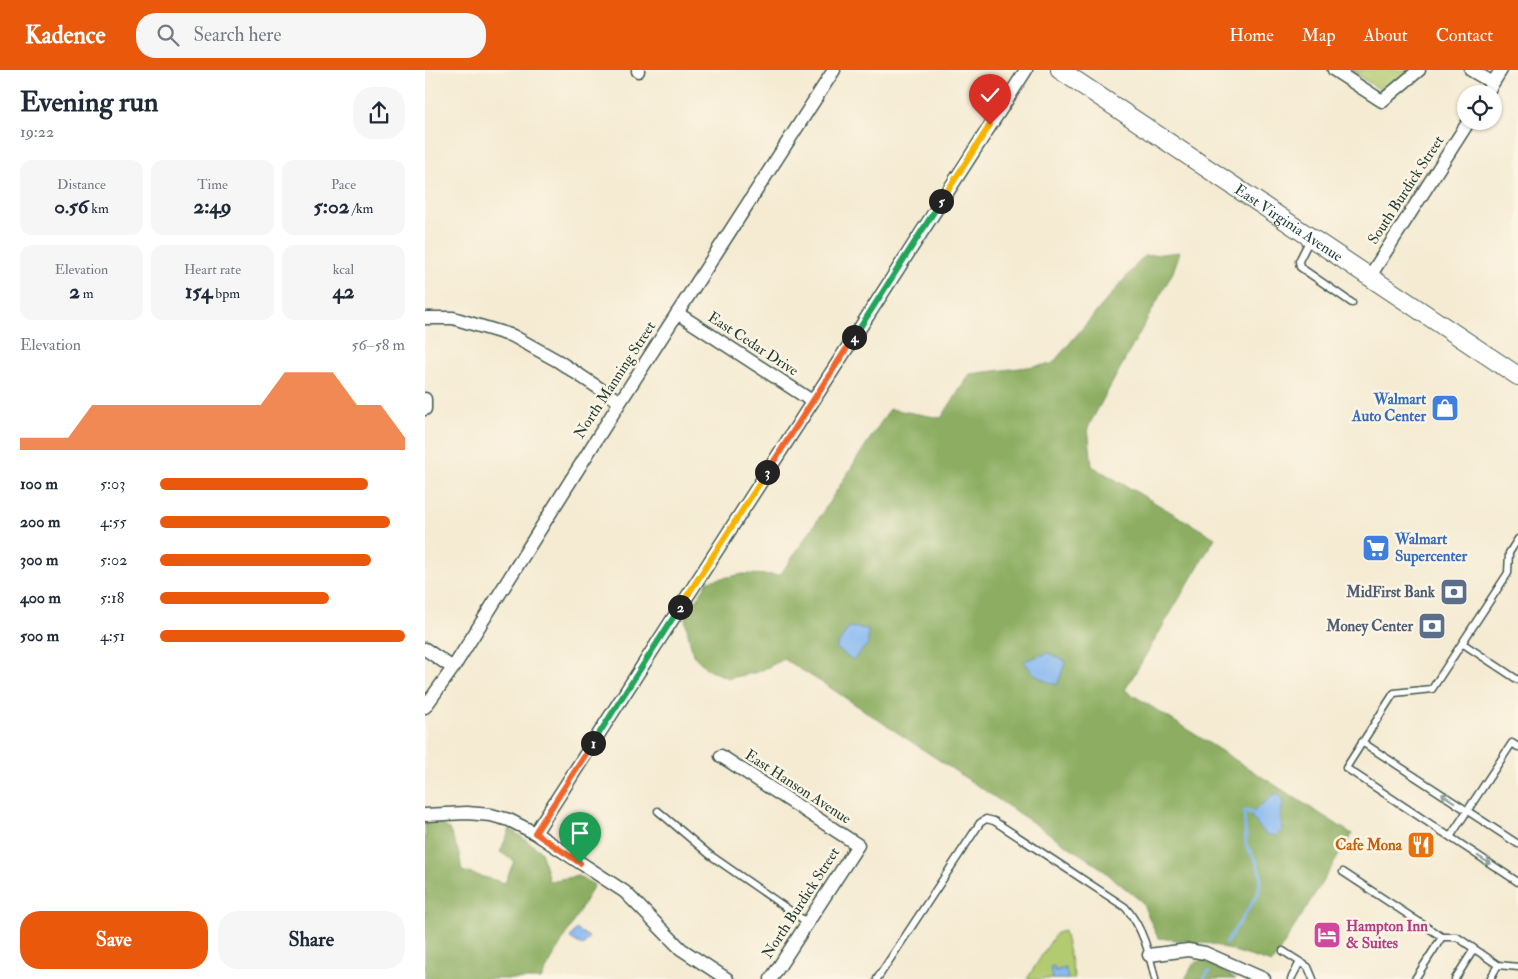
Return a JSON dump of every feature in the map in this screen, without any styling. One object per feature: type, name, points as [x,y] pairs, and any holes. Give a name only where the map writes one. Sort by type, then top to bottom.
[{"type":"street","name":"North Manning Street","points":[[425,707],[453,668],[619,402],[834,70]]},
{"type":"street","points":[[535,833],[1026,70]]},
{"type":"street","name":"East Virginia Avenue","points":[[1060,70],[1311,236],[1412,307],[1518,376]]},
{"type":"street","points":[[1334,70],[1381,101],[1419,70]]},
{"type":"street","points":[[1471,70],[1486,85]]},
{"type":"street","points":[[1491,85],[1501,70]]},
{"type":"street","name":"South Burdick Street","points":[[1370,276],[1463,130]]},
{"type":"street","name":"East Cedar Drive","points":[[677,313],[812,401]]},
{"type":"street","points":[[425,318],[453,318],[513,336],[558,361],[619,402]]},
{"type":"street","points":[[425,399],[425,409]]},
{"type":"street","points":[[425,649],[453,668]]},
{"type":"street","name":"East Hanson Avenue","points":[[721,756],[858,845]]},
{"type":"street","points":[[425,815],[467,813],[491,815],[509,820],[535,833],[625,892],[681,949],[727,979]]},
{"type":"street","name":"North Burdick Street","points":[[771,979],[858,845]]},
{"type":"street","points":[[1149,955],[1188,950],[1205,953],[1264,979]]},
{"type":"lane","points":[[1311,236],[1299,261],[1300,268],[1352,303]]},
{"type":"lane","points":[[1518,539],[1509,553],[1508,573],[1432,689],[1394,693],[1346,768],[1518,882]]},
{"type":"lane","points":[[1462,643],[1518,680]]},
{"type":"lane","points":[[1362,742],[1518,844]]},
{"type":"lane","points":[[1450,837],[1512,744],[1518,747]]},
{"type":"lane","points":[[658,811],[710,855],[808,923]]},
{"type":"lane","points":[[877,979],[980,822],[986,819],[994,821],[1125,907],[1136,920],[1149,955],[1155,979]]},
{"type":"lane","points":[[1343,872],[1442,937],[1457,937],[1499,965],[1518,967]]},
{"type":"lane","points":[[1415,979],[1442,937]]},
{"type":"lane","points":[[1455,979],[1474,949]]},
{"type":"lane","points":[[1283,951],[1308,967],[1313,979]]},
{"type":"lane","points":[[1291,979],[1301,962]]},
{"type":"lane","points":[[1490,979],[1499,965]]},
{"type":"green space","points":[[1349,70],[1410,70],[1384,92]]},
{"type":"green space","points":[[1180,252],[1173,272],[1088,427],[1092,466],[1215,538],[1125,690],[1352,834],[1272,963],[1212,944],[1158,938],[1142,902],[1098,866],[784,659],[758,672],[729,678],[708,670],[693,655],[685,619],[708,581],[743,574],[780,575],[890,409],[941,418],[970,374],[1052,364],[1144,256]]},
{"type":"green space","points":[[437,822],[449,829],[459,853],[462,871],[505,883],[514,861],[500,852],[510,829],[541,851],[549,881],[578,876],[594,885],[541,979],[425,979],[425,824]]},
{"type":"green space","points":[[1064,931],[1075,979],[1027,979],[1056,933]]},
{"type":"green space","points":[[1203,960],[1236,979],[1185,979],[1194,963]]},
{"type":"water","points":[[849,627],[868,629],[868,644],[853,660],[836,648]]},
{"type":"water","points":[[1048,653],[1066,661],[1057,685],[1038,676],[1024,661]]},
{"type":"water","points":[[1276,793],[1284,801],[1280,816],[1282,830],[1277,836],[1266,834],[1252,818],[1252,813]]},
{"type":"water","points":[[576,929],[589,937],[583,946],[570,938]]},
{"type":"water","points":[[1054,966],[1055,971],[1065,968],[1068,979],[1052,979],[1050,967]]},
{"type":"waterway","points":[[1226,943],[1258,894],[1261,876],[1256,861],[1246,845],[1244,811],[1252,813]]},
{"type":"waterway","points":[[1204,979],[1209,971]]},
{"type":"place","name":"Walmart Auto Center","points":[[1445,408]]},
{"type":"place","name":"Walmart Supercenter","points":[[1376,548]]},
{"type":"place","name":"MidFirst Bank","points":[[1454,592]]},
{"type":"place","name":"Money Center","points":[[1432,626]]},
{"type":"place","name":"Cafe Mona","points":[[1421,845]]},
{"type":"place","name":"Hampton Inn & Suites","points":[[1327,935]]},
{"type":"route","points":[[580,863],[535,833],[990,125]]}]
